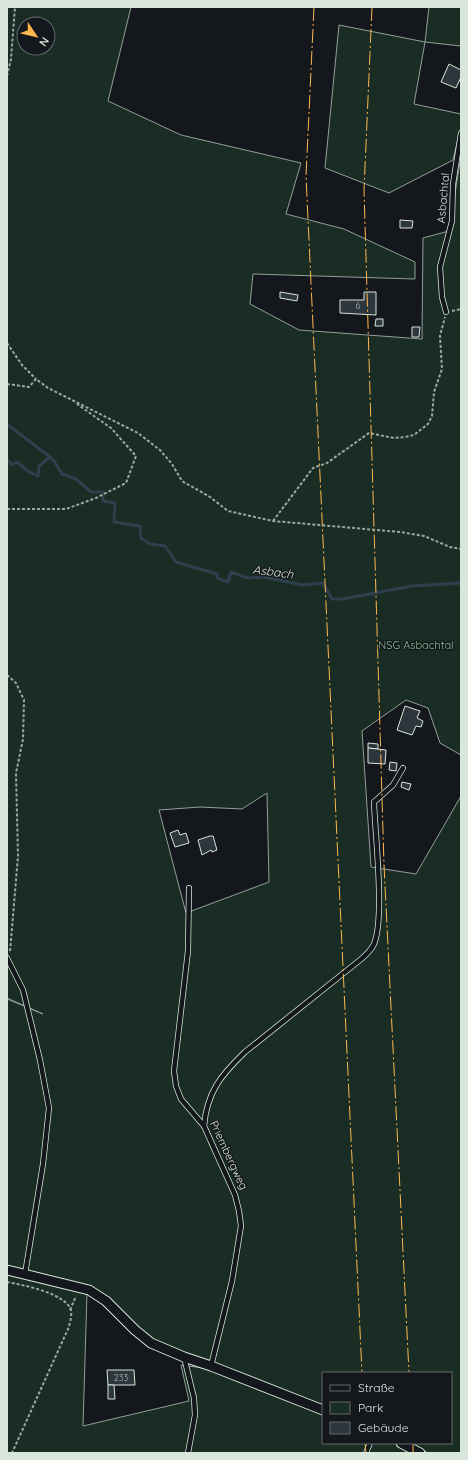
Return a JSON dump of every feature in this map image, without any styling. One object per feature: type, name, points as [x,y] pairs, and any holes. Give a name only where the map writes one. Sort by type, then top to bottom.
[{"type":"street","points":[[7,1270],[79,1286],[106,1300],[135,1330],[151,1343],[322,1410]]},
{"type":"street","points":[[403,1444],[420,1453]]},
{"type":"lane","name":"Asbachtal","points":[[446,312],[442,297],[440,267],[452,221],[453,184],[461,133]]},
{"type":"lane","points":[[204,1126],[206,1107],[210,1096],[216,1084],[229,1067],[251,1047],[369,952],[374,943],[378,916],[374,802],[393,785],[403,768]]},
{"type":"lane","name":"Priembergweg","points":[[189,888],[188,952],[174,1071],[176,1086],[181,1099],[204,1126],[235,1195],[241,1226],[232,1281],[211,1366]]},
{"type":"lane","points":[[8,960],[22,990],[40,1060],[49,1108],[49,1121],[43,1164],[25,1274]]},
{"type":"lane","points":[[184,1357],[194,1398],[195,1415],[188,1453]]},
{"type":"path","points":[[7,76],[11,58],[15,7]]},
{"type":"path","points":[[273,520],[313,468],[327,463],[359,438],[369,433],[394,438],[405,437],[414,435],[428,424],[432,416],[434,392],[442,368],[440,336],[446,312]]},
{"type":"path","points":[[7,343],[22,365],[36,379],[72,400],[138,433],[160,450],[172,464],[182,481],[210,497],[228,510],[273,520],[400,532],[424,536],[450,547],[461,549]]},
{"type":"path","points":[[7,384],[29,387],[36,379]]},
{"type":"path","points":[[7,509],[66,509],[96,498],[126,484],[136,456],[111,428],[72,400]]},
{"type":"path","points":[[7,675],[16,683],[24,700],[23,739],[16,773],[18,856],[8,960]]},
{"type":"path","points":[[7,1282],[26,1286],[61,1298],[70,1310]]},
{"type":"path","points":[[12,1453],[68,1329],[71,1317],[70,1310],[79,1286]]},
{"type":"green space","name":"NSG Asbachtal","points":[[7,7],[131,7],[108,101],[181,135],[301,163],[286,214],[344,229],[415,262],[415,279],[253,274],[250,304],[299,330],[422,339],[423,238],[449,231],[461,156],[461,755],[440,743],[428,708],[406,700],[362,731],[371,867],[416,874],[461,796],[461,1453],[428,1453],[412,1444],[452,1444],[452,1372],[322,1372],[322,1405],[152,1342],[112,1303],[87,1293],[83,1426],[189,1401],[181,1365],[211,1369],[322,1413],[322,1444],[396,1444],[417,1453],[7,1453],[7,1275],[77,1286],[7,1268],[7,999],[43,1014],[7,998]],"holes":[[[267,793],[269,882],[186,913],[159,810],[200,807],[242,809]]]},
{"type":"green space","points":[[429,7],[461,7],[461,46],[425,42]]},
{"type":"green space","points":[[339,25],[425,42],[414,104],[461,114],[461,127],[453,160],[389,193],[325,168]]},
{"type":"building","points":[[449,64],[461,70],[461,77],[456,88],[441,82]]},
{"type":"building","points":[[400,220],[413,221],[412,228],[400,228]]},
{"type":"building","points":[[280,292],[298,295],[297,301],[280,298]]},
{"type":"building","points":[[364,292],[376,292],[376,315],[340,313],[340,300],[364,300]]},
{"type":"building","points":[[376,319],[383,319],[383,326],[375,326]]},
{"type":"building","points":[[412,327],[420,327],[419,337],[412,337]]},
{"type":"building","points":[[405,706],[420,711],[417,718],[423,721],[421,727],[416,726],[412,735],[397,730]]},
{"type":"building","points":[[368,743],[378,744],[378,749],[368,748]]},
{"type":"building","points":[[368,748],[386,750],[385,764],[368,763]]},
{"type":"building","points":[[390,762],[397,763],[396,771],[389,770]]},
{"type":"building","points":[[402,782],[411,784],[409,790],[401,787]]},
{"type":"building","points":[[178,830],[180,835],[186,833],[189,843],[175,847],[170,833]]},
{"type":"building","points":[[213,836],[217,850],[212,852],[211,850],[202,855],[198,840]]},
{"type":"building","points":[[107,1370],[134,1370],[135,1385],[108,1385]]},
{"type":"building","points":[[108,1385],[114,1385],[115,1399],[108,1399]]},
{"type":"waterway","points":[[7,424],[50,457]]},
{"type":"waterway","name":"Asbach","points":[[7,459],[12,465],[17,462],[29,472],[38,476],[39,466],[50,457],[62,474],[76,479],[91,492],[103,492],[103,501],[115,503],[114,522],[140,526],[141,538],[150,544],[165,546],[176,562],[217,574],[217,578],[228,582],[231,572],[248,578],[263,577],[303,585],[323,583],[332,599],[343,599],[412,586],[461,583]]},
{"type":"power","points":[[314,7],[306,176],[362,1372]]},
{"type":"power","points":[[372,7],[364,190],[384,865],[409,1372]]},
{"type":"power","points":[[365,1444],[366,1453]]},
{"type":"power","points":[[413,1444],[413,1453]]}]
